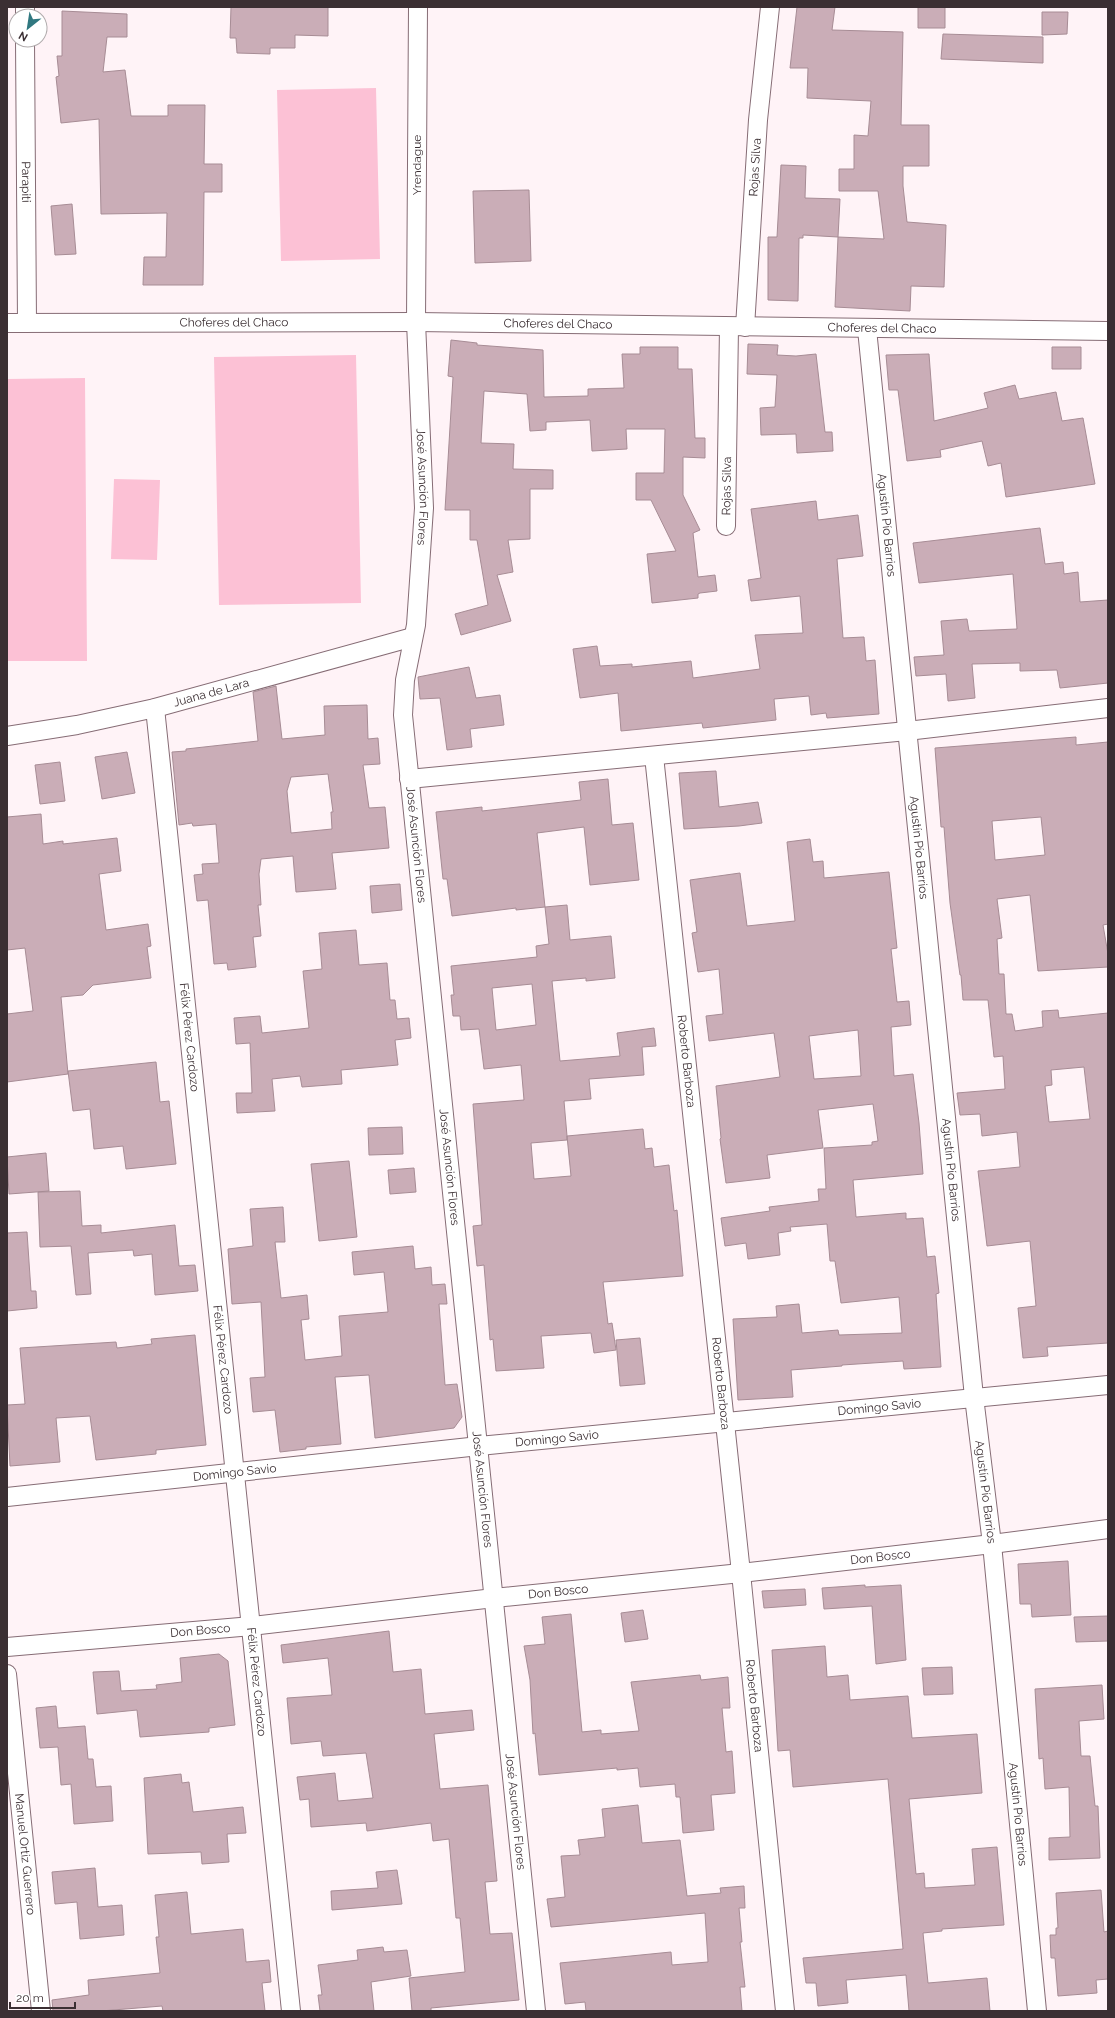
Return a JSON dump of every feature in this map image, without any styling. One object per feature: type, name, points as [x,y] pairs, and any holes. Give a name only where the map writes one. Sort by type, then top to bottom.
[{"type":"street","name":"Yrendague","points":[[416,322],[418,7]]},
{"type":"street","name":"Rojas Silva","points":[[726,526],[737,327],[770,7]]},
{"type":"street","name":"Parapiti","points":[[26,48],[27,323]]},
{"type":"street","name":"Choferes del Chaco","points":[[7,323],[416,322],[1108,331]]},
{"type":"street","name":"José Asunción Flores","points":[[416,322],[424,508],[416,625],[405,680],[403,716],[536,2011]]},
{"type":"street","name":"Agustín Pío Barrios","points":[[867,329],[974,1397],[992,1544],[1037,2011]]},
{"type":"street","name":"Juana de Lara","points":[[7,736],[77,725],[155,708],[413,637]]},
{"type":"street","name":"Félix Pérez Cardozo","points":[[155,708],[291,2011]]},
{"type":"street","points":[[409,779],[907,731],[1108,708]]},
{"type":"street","name":"Roberto Barboza","points":[[654,756],[741,1573],[785,2011]]},
{"type":"street","name":"Domingo Savio","points":[[7,1498],[479,1446],[724,1421],[1108,1385]]},
{"type":"street","name":"Don Bosco","points":[[7,1647],[252,1626],[494,1598],[741,1573],[1108,1529]]},
{"type":"street","name":"Manuel Ortiz Guerrero","points":[[7,1674],[41,2011]]},
{"type":"shaded area","points":[[376,88],[380,259],[281,261],[277,90]]},
{"type":"shaded area","points":[[356,355],[361,603],[219,605],[214,357]]},
{"type":"shaded area","points":[[85,378],[87,661],[7,661],[7,379]]},
{"type":"shaded area","points":[[114,479],[160,480],[157,560],[111,559]]},
{"type":"building","points":[[231,7],[328,7],[328,36],[295,35],[295,48],[270,48],[270,54],[237,53],[236,38],[230,38]]},
{"type":"building","points":[[797,7],[835,7],[832,30],[903,32],[901,125],[929,125],[929,166],[903,166],[903,186],[907,222],[946,225],[944,287],[911,286],[910,311],[835,307],[838,237],[884,239],[878,191],[839,191],[839,169],[854,169],[854,135],[868,136],[871,101],[807,98],[808,68],[790,68]]},
{"type":"building","points":[[918,7],[945,7],[945,28],[918,28]]},
{"type":"building","points":[[62,11],[127,14],[127,37],[107,37],[103,72],[125,70],[131,116],[168,116],[168,105],[205,105],[204,164],[222,164],[222,192],[204,192],[203,285],[143,285],[144,257],[166,257],[167,213],[101,214],[99,119],[61,123],[56,77],[59,76],[57,56],[62,56]]},
{"type":"building","points":[[1042,12],[1068,12],[1067,34],[1042,35]]},
{"type":"building","points":[[943,34],[1043,37],[1043,63],[941,59]]},
{"type":"building","points":[[781,165],[806,166],[805,198],[840,199],[838,237],[803,235],[803,238],[799,238],[798,301],[768,300],[768,237],[777,237]]},
{"type":"building","points":[[529,190],[531,261],[475,263],[473,191]]},
{"type":"building","points":[[72,204],[76,254],[55,255],[51,206]]},
{"type":"building","points":[[451,340],[477,343],[477,345],[543,350],[544,397],[588,396],[588,389],[624,388],[622,354],[640,354],[640,347],[678,347],[678,369],[692,369],[695,438],[705,438],[705,458],[683,457],[683,495],[700,530],[693,533],[698,577],[715,575],[717,591],[700,593],[698,594],[698,598],[652,603],[647,554],[676,551],[651,500],[636,500],[636,473],[664,473],[665,429],[626,429],[627,449],[592,451],[590,420],[546,422],[546,430],[530,431],[527,394],[484,391],[481,443],[514,444],[513,469],[553,470],[553,489],[530,489],[530,539],[508,540],[513,572],[497,575],[511,621],[461,635],[455,614],[488,605],[477,540],[470,540],[470,510],[445,510],[453,377],[448,376]]},
{"type":"building","points":[[748,344],[778,345],[777,355],[796,356],[816,354],[825,432],[832,432],[833,451],[797,453],[796,434],[761,435],[760,408],[775,407],[777,375],[747,374]]},
{"type":"building","points":[[1052,347],[1081,347],[1081,369],[1052,369]]},
{"type":"building","points":[[929,354],[934,421],[988,408],[984,393],[1015,385],[1019,399],[1056,392],[1062,421],[1083,418],[1095,484],[1006,497],[1001,463],[988,466],[982,441],[940,450],[941,457],[907,461],[898,390],[889,390],[886,355]]},
{"type":"building","points":[[816,501],[818,520],[858,515],[863,556],[837,559],[843,638],[864,637],[866,661],[875,660],[879,714],[827,718],[826,713],[811,715],[809,696],[774,699],[776,720],[703,728],[702,723],[621,731],[618,693],[580,698],[573,649],[597,646],[600,666],[632,664],[632,667],[691,661],[693,678],[760,669],[755,635],[803,633],[800,596],[751,601],[748,580],[761,578],[751,509]]},
{"type":"building","points":[[1040,528],[1045,564],[1063,562],[1064,574],[1078,572],[1080,602],[1108,600],[1108,683],[1060,688],[1057,670],[1020,671],[1020,663],[972,664],[975,698],[948,701],[946,674],[916,676],[914,657],[944,655],[941,621],[967,619],[969,631],[1017,629],[1013,574],[919,583],[913,543]]},
{"type":"building","points":[[469,667],[476,698],[500,695],[504,725],[470,729],[472,747],[447,750],[440,698],[420,699],[418,677]]},
{"type":"building","points":[[276,686],[282,739],[325,735],[324,706],[367,705],[368,739],[378,738],[380,764],[363,765],[369,808],[385,807],[389,848],[332,853],[336,889],[296,892],[293,856],[261,859],[259,874],[261,905],[258,905],[261,936],[253,937],[256,967],[228,970],[227,963],[214,964],[208,900],[197,901],[194,875],[203,874],[202,864],[219,863],[216,824],[193,826],[192,823],[179,825],[172,752],[258,741],[253,692]],"holes":[[[328,774],[333,812],[331,812],[332,829],[291,833],[287,791],[291,777]]]},
{"type":"building","points":[[1076,737],[1076,745],[1108,742],[1108,924],[1103,925],[1108,954],[1108,967],[1038,971],[1030,895],[997,899],[1002,938],[997,939],[999,974],[1004,974],[1006,1014],[1012,1014],[1015,1031],[1043,1027],[1042,1011],[1058,1010],[1059,1018],[1108,1013],[1108,1343],[1047,1347],[1048,1356],[1023,1358],[1018,1308],[1036,1306],[1030,1241],[987,1246],[978,1171],[1020,1167],[1017,1132],[982,1136],[980,1114],[960,1115],[957,1093],[1005,1089],[1003,1056],[994,1057],[988,1000],[963,1000],[961,975],[950,903],[944,827],[941,827],[935,748]],"holes":[[[1041,817],[1045,855],[995,860],[992,821]],[[1084,1067],[1090,1119],[1049,1122],[1045,1086],[1052,1085],[1051,1070]]]},
{"type":"building","points":[[127,752],[135,793],[102,799],[95,757]]},
{"type":"building","points":[[60,762],[65,801],[40,804],[35,765]]},
{"type":"building","points":[[716,771],[719,807],[758,802],[762,823],[739,826],[684,829],[679,773]]},
{"type":"building","points":[[608,779],[612,825],[633,823],[639,880],[590,885],[584,827],[537,833],[545,907],[516,910],[516,908],[452,916],[447,879],[443,879],[436,812],[482,807],[482,811],[581,800],[579,782]]},
{"type":"building","points":[[41,814],[43,844],[63,841],[63,844],[117,838],[121,871],[99,874],[106,930],[148,924],[151,946],[147,947],[151,978],[93,985],[83,995],[61,997],[68,1074],[7,1082],[7,1014],[33,1011],[25,948],[7,950],[7,817]]},
{"type":"building","points":[[810,839],[813,862],[823,861],[824,878],[889,872],[897,948],[891,949],[897,1002],[909,1001],[911,1025],[891,1027],[894,1076],[913,1074],[923,1174],[853,1180],[856,1217],[906,1213],[906,1219],[923,1218],[927,1257],[935,1256],[939,1293],[936,1294],[941,1367],[904,1369],[903,1361],[791,1370],[793,1397],[738,1400],[733,1319],[777,1317],[776,1306],[799,1304],[802,1333],[838,1330],[839,1335],[902,1333],[899,1297],[841,1303],[835,1261],[830,1261],[827,1224],[790,1227],[791,1231],[778,1233],[780,1255],[748,1259],[746,1243],[725,1246],[721,1218],[770,1211],[769,1207],[819,1201],[818,1189],[826,1189],[824,1148],[872,1145],[872,1142],[878,1141],[873,1104],[818,1110],[823,1148],[767,1155],[770,1178],[726,1183],[720,1139],[716,1086],[780,1077],[774,1033],[709,1041],[706,1016],[723,1014],[719,969],[698,972],[692,933],[697,932],[690,880],[740,873],[747,926],[795,921],[787,842]],"holes":[[[858,1030],[861,1076],[814,1079],[809,1036]]]},
{"type":"building","points":[[400,884],[402,910],[372,913],[370,886]]},
{"type":"building","points":[[567,905],[570,940],[611,936],[615,978],[586,981],[586,978],[552,981],[560,1061],[620,1056],[617,1033],[654,1028],[656,1046],[642,1047],[644,1075],[589,1079],[591,1099],[564,1101],[567,1136],[643,1129],[645,1149],[652,1148],[654,1167],[669,1165],[674,1211],[677,1210],[683,1276],[603,1282],[608,1324],[612,1323],[616,1350],[594,1353],[591,1333],[541,1336],[544,1368],[496,1371],[493,1339],[490,1340],[484,1265],[477,1266],[473,1226],[482,1225],[473,1104],[524,1100],[521,1065],[484,1069],[479,1029],[461,1030],[460,1016],[453,1016],[451,995],[454,995],[451,966],[537,957],[536,946],[549,944],[545,907]],"holes":[[[532,984],[536,1025],[496,1030],[492,988]],[[567,1136],[571,1176],[534,1179],[531,1143],[567,1140]]]},
{"type":"building","points":[[356,930],[359,965],[387,963],[390,1000],[395,1000],[397,1019],[409,1018],[411,1038],[395,1040],[398,1065],[341,1070],[342,1084],[302,1087],[300,1076],[272,1079],[275,1111],[237,1113],[236,1093],[252,1093],[250,1043],[236,1044],[234,1018],[260,1016],[262,1033],[309,1028],[303,971],[322,969],[319,933]]},
{"type":"building","points":[[156,1062],[160,1102],[169,1101],[176,1164],[126,1169],[123,1146],[94,1149],[90,1109],[73,1111],[68,1071]]},
{"type":"building","points":[[402,1127],[403,1154],[369,1155],[368,1128]]},
{"type":"building","points":[[46,1153],[49,1191],[9,1194],[7,1157]]},
{"type":"building","points":[[349,1161],[357,1237],[319,1241],[311,1164]]},
{"type":"building","points":[[414,1168],[416,1192],[390,1194],[388,1170]]},
{"type":"building","points":[[80,1191],[82,1226],[101,1225],[101,1233],[175,1225],[179,1266],[195,1265],[198,1291],[155,1295],[152,1254],[134,1256],[133,1250],[88,1253],[91,1294],[76,1295],[71,1246],[40,1247],[38,1192]]},
{"type":"building","points":[[283,1207],[285,1242],[275,1242],[281,1298],[307,1295],[309,1319],[301,1320],[305,1360],[342,1356],[339,1316],[388,1312],[384,1272],[354,1275],[352,1252],[413,1246],[415,1269],[431,1267],[432,1285],[445,1284],[447,1304],[439,1304],[445,1385],[457,1384],[462,1417],[454,1428],[375,1438],[369,1375],[335,1377],[341,1444],[306,1447],[306,1449],[280,1452],[275,1410],[253,1412],[250,1378],[265,1377],[261,1302],[232,1304],[228,1249],[253,1246],[250,1209]]},
{"type":"building","points":[[27,1232],[31,1291],[36,1291],[37,1308],[7,1311],[7,1233]]},
{"type":"building","points":[[195,1335],[206,1445],[156,1450],[156,1454],[96,1460],[90,1416],[56,1418],[60,1462],[10,1466],[7,1405],[25,1404],[20,1348],[116,1342],[117,1348],[152,1344],[151,1339]]},
{"type":"building","points":[[640,1338],[645,1384],[620,1386],[616,1340]]},
{"type":"building","points":[[1068,1561],[1071,1615],[1032,1617],[1031,1604],[1020,1604],[1018,1564]]},
{"type":"building","points":[[865,1585],[865,1587],[901,1585],[906,1660],[876,1664],[872,1606],[824,1609],[822,1588]]},
{"type":"building","points":[[805,1589],[806,1605],[764,1608],[762,1591]]},
{"type":"building","points":[[643,1610],[648,1639],[625,1642],[621,1613]]},
{"type":"building","points":[[571,1614],[582,1732],[601,1730],[601,1734],[639,1731],[631,1682],[700,1675],[701,1680],[728,1677],[730,1708],[722,1708],[726,1752],[732,1751],[735,1793],[711,1795],[714,1830],[683,1833],[680,1797],[676,1797],[675,1784],[640,1787],[638,1768],[617,1770],[617,1768],[539,1775],[535,1733],[533,1734],[530,1680],[524,1646],[545,1644],[542,1617]]},
{"type":"building","points":[[1108,1616],[1108,1641],[1076,1642],[1074,1617]]},
{"type":"building","points":[[389,1631],[393,1672],[421,1669],[425,1714],[472,1710],[474,1730],[434,1734],[440,1789],[488,1785],[497,1881],[485,1882],[490,1934],[512,1933],[519,2000],[431,2008],[431,2011],[412,2011],[409,1978],[465,1972],[460,1918],[456,1918],[449,1839],[433,1841],[431,1823],[367,1831],[366,1823],[311,1827],[309,1799],[300,1800],[297,1777],[335,1773],[338,1801],[373,1798],[366,1753],[323,1756],[321,1741],[291,1744],[287,1698],[332,1695],[328,1658],[283,1663],[281,1645]]},
{"type":"building","points":[[825,1646],[827,1677],[848,1675],[850,1700],[908,1696],[912,1738],[977,1734],[982,1793],[909,1799],[916,1874],[924,1873],[925,1888],[975,1885],[972,1849],[997,1847],[1004,1925],[942,1929],[942,1931],[923,1933],[928,1983],[987,1978],[990,2011],[909,2011],[906,1975],[846,1980],[848,2003],[818,2006],[816,1983],[806,1983],[803,1958],[903,1949],[888,1779],[793,1787],[790,1750],[778,1751],[772,1650]]},
{"type":"building","points":[[219,1654],[228,1661],[235,1725],[209,1728],[209,1732],[140,1737],[137,1710],[97,1714],[93,1672],[119,1671],[121,1691],[157,1689],[156,1685],[182,1682],[180,1658]]},
{"type":"building","points":[[952,1667],[953,1694],[924,1695],[922,1668]]},
{"type":"building","points":[[1102,1685],[1104,1719],[1079,1721],[1081,1756],[1090,1756],[1095,1806],[1098,1806],[1100,1858],[1049,1860],[1049,1838],[1070,1837],[1069,1787],[1045,1789],[1043,1758],[1039,1759],[1035,1689]]},
{"type":"building","points":[[56,1706],[58,1728],[85,1726],[88,1759],[93,1759],[96,1787],[111,1786],[113,1821],[74,1824],[71,1784],[61,1785],[58,1747],[40,1748],[36,1708]]},
{"type":"building","points":[[181,1774],[182,1783],[189,1782],[193,1812],[243,1807],[246,1833],[227,1834],[229,1862],[202,1864],[201,1852],[148,1854],[144,1778]]},
{"type":"building","points":[[638,1805],[642,1843],[680,1840],[687,1896],[721,1893],[720,1888],[744,1886],[745,1908],[739,1908],[742,1942],[740,1942],[745,1987],[740,1987],[742,2011],[586,2011],[585,2002],[565,2004],[560,1963],[671,1952],[672,1965],[708,1962],[705,1913],[551,1927],[547,1899],[565,1897],[561,1856],[580,1855],[578,1840],[605,1837],[602,1809]]},
{"type":"building","points":[[95,1868],[98,1907],[122,1905],[124,1935],[80,1939],[77,1902],[55,1904],[52,1872]]},
{"type":"building","points":[[397,1870],[402,1904],[332,1910],[331,1891],[378,1888],[376,1872]]},
{"type":"building","points":[[1101,1890],[1104,1932],[1108,1931],[1108,1979],[1096,1980],[1097,1993],[1058,1996],[1055,1958],[1051,1958],[1050,1935],[1056,1935],[1056,1928],[1058,1928],[1056,1893]]},
{"type":"building","points":[[187,1892],[191,1934],[243,1929],[246,1962],[269,1960],[271,1982],[262,1983],[265,2011],[163,2011],[162,2006],[101,2011],[53,2011],[52,2000],[89,1995],[88,1980],[160,1973],[156,1937],[159,1937],[155,1895]]},
{"type":"building","points":[[383,1947],[384,1952],[407,1950],[411,1976],[371,1982],[374,2011],[320,2011],[318,1995],[322,1995],[318,1965],[358,1960],[357,1950]]}]
